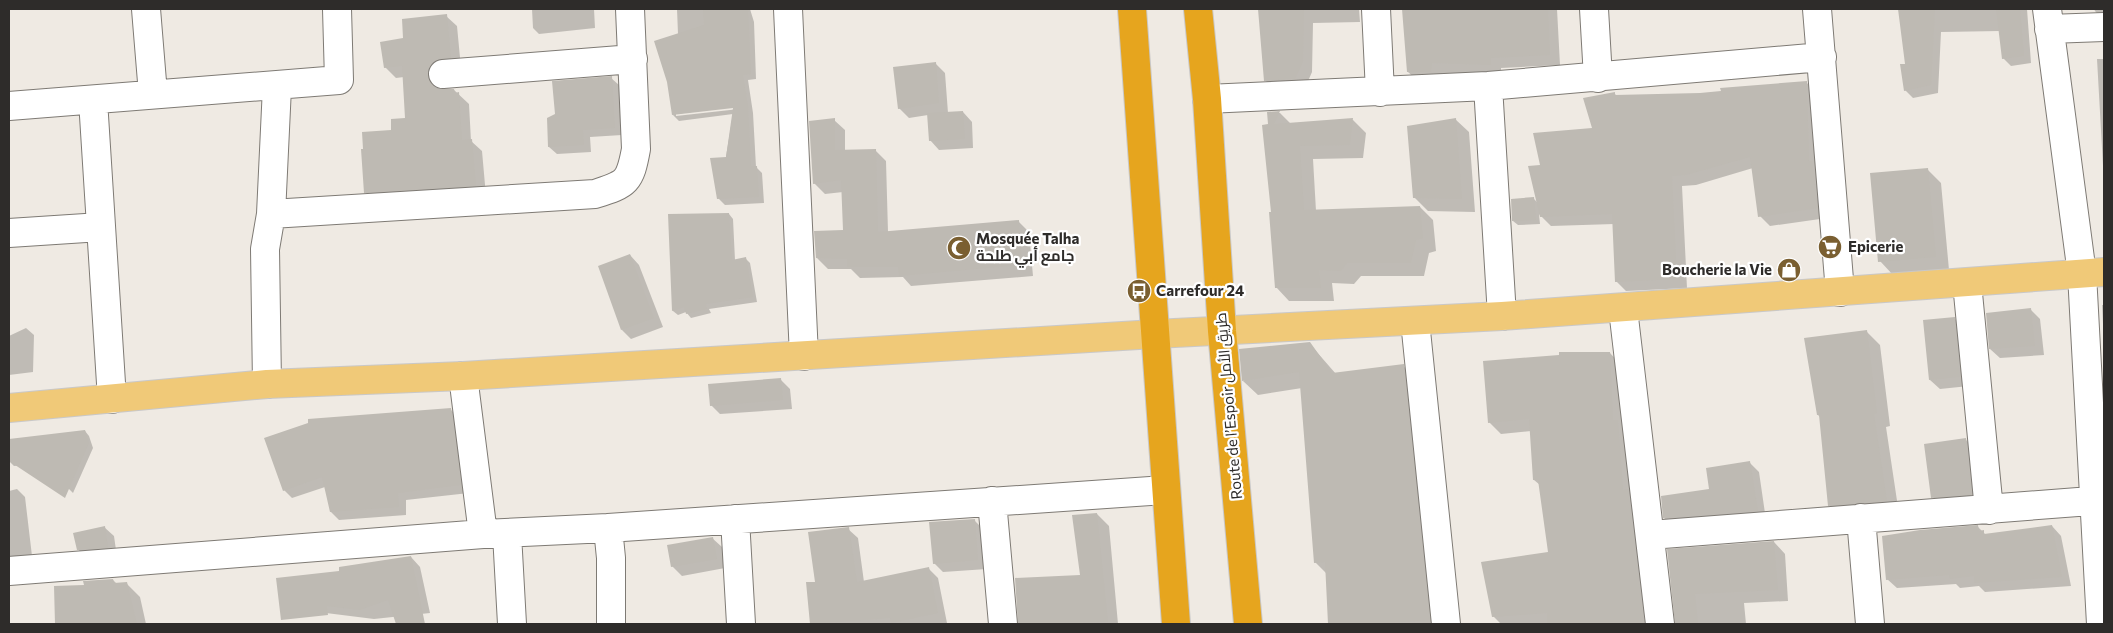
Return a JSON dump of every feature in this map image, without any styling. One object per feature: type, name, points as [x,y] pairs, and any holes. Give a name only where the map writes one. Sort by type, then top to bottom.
[{"type":"highway","points":[[1132,9],[1176,624]]},
{"type":"highway","name":"Route de l’Espoir طريق الأمل","points":[[1198,9],[1207,99],[1222,331],[1248,624]]},
{"type":"main road","points":[[9,408],[267,384],[463,376],[1156,334],[1623,309],[2093,273]]},
{"type":"street","points":[[146,9],[153,94]]},
{"type":"street","points":[[9,106],[339,80],[337,9]]},
{"type":"street","points":[[270,214],[595,194],[621,186],[632,172],[636,149],[630,9]]},
{"type":"street","points":[[788,9],[804,356]]},
{"type":"street","points":[[1376,9],[1380,92]]},
{"type":"street","points":[[1594,9],[1598,78]]},
{"type":"street","points":[[1817,9],[1840,292]]},
{"type":"street","points":[[2102,624],[2093,273],[2048,19],[2104,27]]},
{"type":"street","points":[[1207,99],[1488,86],[1598,78],[1822,57]]},
{"type":"street","points":[[443,74],[633,59]]},
{"type":"street","points":[[267,384],[265,249],[270,214],[277,86]]},
{"type":"street","points":[[1488,86],[1502,316]]},
{"type":"street","points":[[93,100],[112,399]]},
{"type":"street","points":[[9,233],[101,227]]},
{"type":"street","points":[[1966,282],[1989,510]]},
{"type":"street","points":[[1623,309],[1660,624]]},
{"type":"street","points":[[1415,321],[1446,624]]},
{"type":"street","points":[[463,376],[512,624]]},
{"type":"street","points":[[9,571],[495,534],[1165,490]]},
{"type":"street","points":[[1650,535],[2100,500]]},
{"type":"street","points":[[992,502],[1003,624]]},
{"type":"street","points":[[1861,518],[1870,624]]},
{"type":"street","points":[[735,519],[741,624]]},
{"type":"street","points":[[608,528],[611,558],[611,624]]},
{"type":"building","points":[[703,9],[748,9],[751,74],[743,75],[748,106],[751,166],[757,166],[759,197],[717,199],[710,158],[726,157],[733,108],[672,115],[667,82],[654,41],[704,25]]},
{"type":"building","points":[[1258,9],[1304,9],[1303,62],[1295,79],[1264,81]]},
{"type":"building","points":[[1402,9],[1548,9],[1550,55],[1491,58],[1491,65],[1432,63],[1431,72],[1407,72]]},
{"type":"building","points":[[1898,9],[1935,9],[1931,85],[1904,91],[1900,64],[1905,64]]},
{"type":"building","points":[[1996,9],[2020,9],[2024,56],[2002,59]]},
{"type":"building","points":[[447,14],[451,58],[434,61],[429,68],[428,76],[430,83],[436,88],[454,89],[455,93],[459,92],[462,140],[472,139],[476,186],[364,193],[361,149],[363,149],[362,132],[391,130],[391,119],[405,118],[402,66],[384,68],[380,42],[403,38],[402,19]]},
{"type":"building","points":[[936,62],[939,103],[898,109],[893,67]]},
{"type":"building","points":[[612,76],[615,128],[583,130],[584,145],[548,147],[547,118],[555,114],[552,81]]},
{"type":"building","points":[[1807,81],[1809,161],[1812,161],[1818,208],[1758,217],[1750,157],[1686,175],[1672,176],[1677,279],[1615,282],[1612,214],[1540,217],[1528,166],[1540,165],[1533,133],[1592,128],[1583,98],[1615,92],[1615,95],[1700,93],[1721,91],[1720,88]]},
{"type":"building","points":[[963,111],[965,139],[929,141],[927,113]]},
{"type":"building","points":[[1280,111],[1274,124],[1353,118],[1350,145],[1300,146],[1304,210],[1420,206],[1423,238],[1416,240],[1411,263],[1347,263],[1341,271],[1319,270],[1321,288],[1275,288],[1269,212],[1271,212],[1262,125],[1268,124],[1267,112]]},
{"type":"building","points":[[835,118],[835,150],[876,149],[878,232],[1019,220],[1022,265],[899,276],[898,267],[847,267],[847,259],[816,258],[814,231],[843,230],[841,180],[813,184],[809,121]]},
{"type":"building","points":[[1456,118],[1462,199],[1413,198],[1407,126]]},
{"type":"building","points":[[1928,168],[1936,257],[1878,262],[1870,173]]},
{"type":"building","points":[[1534,197],[1536,220],[1512,221],[1511,199]]},
{"type":"building","points":[[729,213],[732,260],[746,257],[753,297],[706,304],[707,309],[686,314],[684,307],[672,311],[668,214]]},
{"type":"building","points":[[630,254],[654,318],[621,330],[598,266]]},
{"type":"building","points":[[2031,308],[2035,346],[1989,349],[1986,313]]},
{"type":"building","points":[[1955,317],[1960,377],[1929,380],[1923,320]]},
{"type":"building","points":[[1867,330],[1877,413],[1874,414],[1887,501],[1828,506],[1819,415],[1817,415],[1804,338]]},
{"type":"building","points":[[1310,342],[1332,373],[1404,364],[1430,620],[1377,624],[1328,624],[1325,562],[1314,563],[1299,372],[1242,381],[1239,349]]},
{"type":"building","points":[[1559,352],[1610,352],[1613,420],[1618,420],[1623,490],[1628,489],[1644,624],[1547,624],[1547,613],[1492,617],[1481,562],[1548,552],[1538,480],[1533,480],[1529,419],[1488,423],[1483,361],[1559,355]]},
{"type":"building","points":[[781,378],[783,400],[710,406],[708,384]]},
{"type":"building","points":[[451,408],[461,485],[398,493],[399,507],[330,512],[322,477],[283,491],[264,438],[308,423],[308,419]]},
{"type":"building","points":[[85,430],[89,443],[65,498],[9,461],[9,439]]},
{"type":"building","points":[[1966,438],[1972,495],[1931,498],[1924,444]]},
{"type":"building","points":[[1750,461],[1758,511],[1663,518],[1661,496],[1709,489],[1706,468]]},
{"type":"building","points":[[1097,513],[1108,622],[1018,624],[1015,578],[1080,575],[1072,515]]},
{"type":"building","points":[[975,519],[978,560],[933,564],[929,522]]},
{"type":"building","points":[[1978,525],[1979,531],[1984,530],[1984,534],[2052,525],[2062,577],[1974,583],[1974,576],[1950,579],[1949,575],[1886,580],[1882,536],[1920,530]]},
{"type":"building","points":[[105,526],[108,548],[77,550],[73,533]]},
{"type":"building","points":[[849,527],[857,582],[929,567],[938,613],[891,623],[890,618],[810,624],[806,582],[815,582],[808,532]]},
{"type":"building","points":[[713,537],[717,559],[671,567],[667,545]]},
{"type":"building","points":[[1774,541],[1778,590],[1695,594],[1698,624],[1675,624],[1667,549]]},
{"type":"building","points":[[411,556],[425,624],[396,624],[388,600],[360,610],[327,606],[328,615],[281,620],[276,578],[339,571],[339,567]]},
{"type":"building","points":[[113,579],[114,583],[127,582],[137,624],[55,624],[54,586],[84,585],[83,581]]},
{"type":"place","name":"Epicerie","points":[[1830,247]]},
{"type":"place","name":"Mosquée Talha جامع أبي طلحة","points":[[959,248]]},
{"type":"place","name":"Boucherie la Vie","points":[[1789,270]]},
{"type":"place","name":"Carrefour 24","points":[[1139,291]]}]
